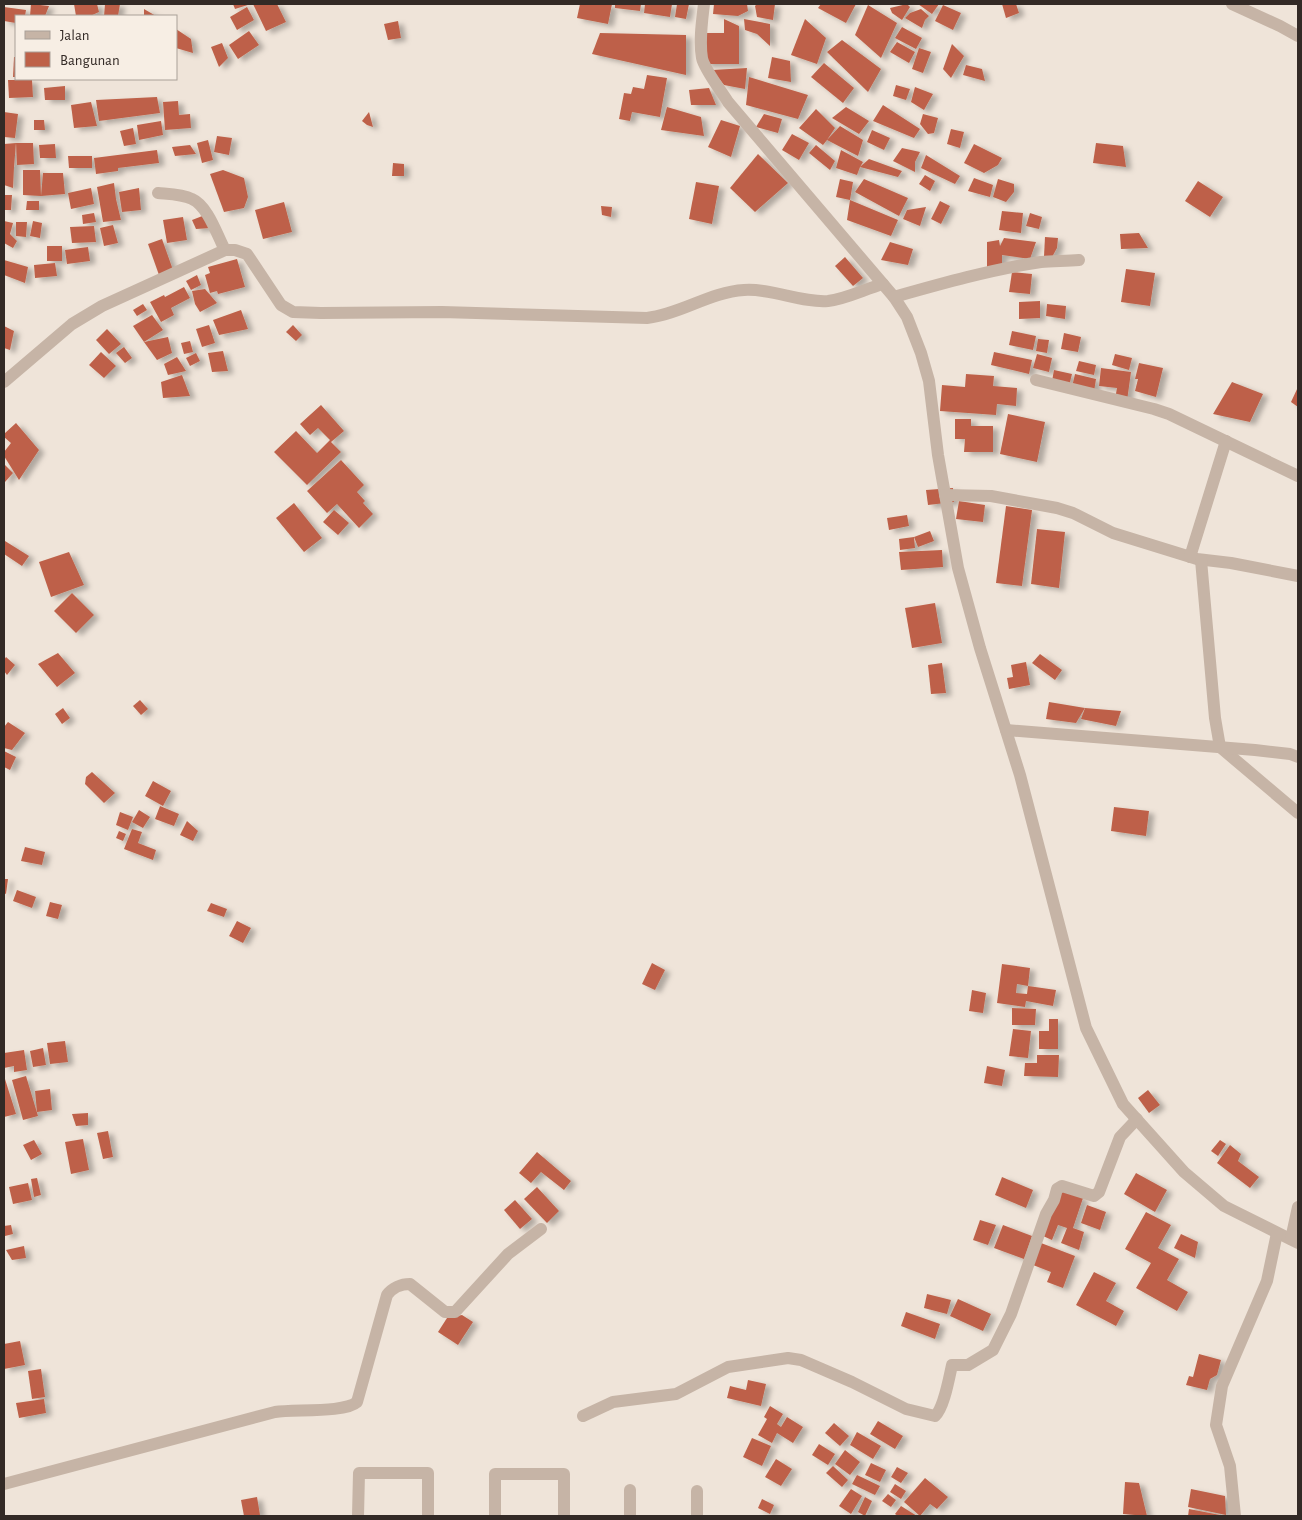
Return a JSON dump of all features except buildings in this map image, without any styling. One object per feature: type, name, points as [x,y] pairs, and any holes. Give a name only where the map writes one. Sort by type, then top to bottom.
[{"type":"street","points":[[704,4],[702,60],[728,102],[894,297],[907,317],[921,353],[929,381],[944,495],[958,568],[980,648],[1020,776],[1086,1028],[1123,1104],[1184,1172],[1224,1206],[1295,1241],[1298,1207]]},
{"type":"street","points":[[1232,4],[1298,36]]},
{"type":"street","points":[[158,193],[186,196],[197,201],[204,208],[225,250]]},
{"type":"street","points":[[4,382],[60,334],[102,306],[225,250],[236,250],[247,254],[281,305],[293,312],[442,312],[648,318],[668,314],[705,300],[744,290],[764,291],[828,301],[883,284]]},
{"type":"street","points":[[894,297],[1020,266],[1042,262],[1079,260]]},
{"type":"street","points":[[1036,380],[1154,409],[1298,476]]},
{"type":"street","points":[[1226,441],[1195,558],[1220,747],[1298,813]]},
{"type":"street","points":[[944,495],[991,496],[1067,510],[1113,533],[1195,558],[1298,576]]},
{"type":"street","points":[[1006,730],[1255,750],[1298,757]]},
{"type":"street","points":[[583,1416],[613,1402],[676,1394],[728,1367],[788,1358],[801,1360],[906,1408],[934,1416],[941,1406],[952,1365],[968,1365],[993,1350],[1011,1314],[1046,1214],[1054,1200],[1057,1189],[1062,1186],[1094,1196],[1099,1192],[1120,1137],[1137,1119]]},
{"type":"street","points":[[4,1484],[275,1412],[352,1406],[357,1402],[387,1295],[394,1288],[407,1284],[413,1285],[444,1312],[455,1312],[508,1254],[541,1229]]},
{"type":"street","points":[[1235,1516],[1230,1466],[1216,1425],[1222,1386],[1267,1281],[1277,1233]]},
{"type":"street","points":[[358,1516],[359,1472],[428,1473],[428,1516]]},
{"type":"street","points":[[495,1516],[495,1474],[564,1474],[564,1516]]},
{"type":"street","points":[[630,1490],[630,1516]]},
{"type":"street","points":[[697,1491],[697,1516]]}]
